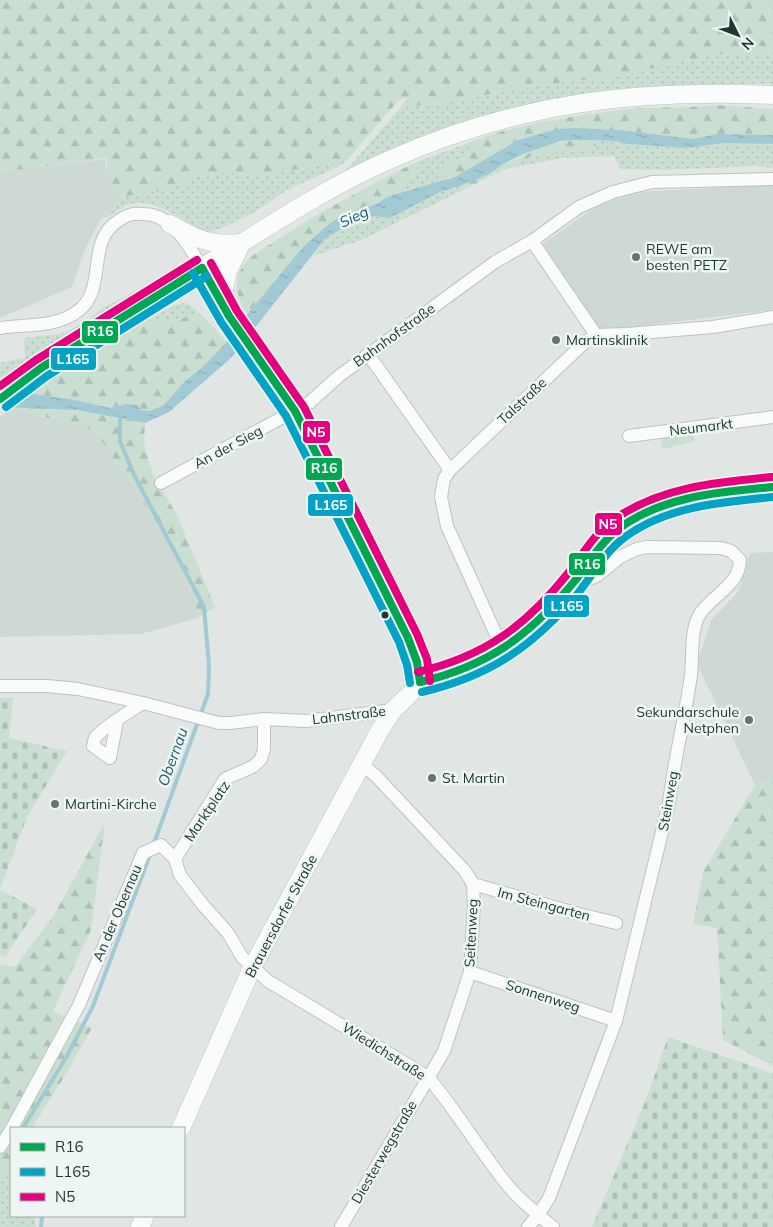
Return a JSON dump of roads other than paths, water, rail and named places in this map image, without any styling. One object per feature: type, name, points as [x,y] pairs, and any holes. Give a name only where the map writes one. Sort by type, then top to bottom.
[{"type":"main road","points":[[0,399],[40,368],[242,243],[353,178],[388,160],[432,142],[502,119],[562,106],[615,98],[718,92],[773,95]]},
{"type":"main road","points":[[170,224],[205,242],[223,244],[242,243]]},
{"type":"main road","points":[[225,309],[228,271],[242,243]]},
{"type":"main road","points":[[202,268],[225,309],[295,411],[408,638],[417,662],[420,682]]},
{"type":"main road","name":"Lahnstraße","points":[[393,710],[420,682]]},
{"type":"main road","name":"Brauersdorfer Straße","points":[[181,1127],[252,968],[393,710]]},
{"type":"street","name":"Bahnhofstraße","points":[[295,411],[309,403],[339,376],[368,354],[495,262],[532,241],[580,207],[613,192],[652,182],[773,179]]},
{"type":"street","points":[[0,328],[57,321],[79,311],[90,297],[102,239],[109,227],[130,213],[151,214],[170,224],[184,238],[202,268]]},
{"type":"street","points":[[532,241],[596,334],[627,334],[705,327],[773,317]]},
{"type":"street","name":"Talstraße","points":[[503,650],[448,526],[441,497],[444,479],[450,470],[584,343],[596,334]]},
{"type":"street","points":[[368,354],[450,470]]},
{"type":"street","name":"An der Sieg","points":[[161,483],[295,411]]},
{"type":"street","name":"Neumarkt","points":[[629,436],[773,417]]},
{"type":"street","points":[[420,682],[465,669],[503,650],[520,638],[542,619],[617,529],[649,512],[698,496],[773,487]]},
{"type":"street","name":"Steinweg","points":[[528,1227],[549,1198],[616,1019],[667,813],[691,675],[695,625],[700,613],[728,586],[740,564],[740,560],[730,551],[722,548],[647,547],[637,549],[620,557],[598,575],[590,579],[577,578]]},
{"type":"street","name":"Lahnstraße","points":[[0,686],[71,688],[143,703],[209,720],[230,723],[264,719],[306,721],[393,710]]},
{"type":"street","points":[[117,721],[143,703]]},
{"type":"street","name":"Marktplatz","points":[[175,859],[226,779],[254,766],[261,759],[264,749],[264,719]]},
{"type":"street","name":"Seitenweg","points":[[362,764],[376,776],[465,870],[473,884],[474,905],[470,972],[444,1052],[428,1077]]},
{"type":"street","name":"An der Obernau","points":[[13,1127],[79,1005],[143,853],[161,845],[175,859],[180,876],[228,933],[242,957],[252,968]]},
{"type":"street","name":"Im Steingarten","points":[[473,884],[616,923]]},
{"type":"street","name":"Wiedichstraße","points":[[252,968],[268,981],[428,1077],[446,1098],[506,1184],[553,1227]]},
{"type":"street","name":"Sonnenweg","points":[[470,972],[616,1019]]},
{"type":"street","name":"Diesterwegstraße","points":[[341,1227],[428,1077]]},
{"type":"street","name":"An der Obernau","points":[[0,1148],[10,1132]]},
{"type":"water","name":"Sieg","points":[[570,128],[620,130],[693,139],[717,134],[773,135],[773,144],[723,143],[687,148],[627,144],[616,141],[561,141],[526,153],[487,175],[440,192],[390,218],[374,216],[339,230],[325,239],[231,358],[169,412],[145,423],[76,410],[0,407],[0,395],[33,394],[70,399],[111,408],[126,404],[138,405],[140,410],[150,411],[164,405],[184,382],[227,342],[249,312],[303,247],[329,224],[346,213],[374,205],[389,196],[455,177],[518,140],[553,130]]},
{"type":"waterway","name":"Obernau","points":[[120,415],[120,441],[134,475],[204,607],[209,666],[208,694],[154,843]]},
{"type":"waterway","name":"Obernau","points":[[24,1127],[67,1056],[93,1006],[151,852]]},
{"type":"waterway","name":"Obernau","points":[[41,1227],[42,1217]]},
{"type":"place","name":"REWE am besten PETZ","points":[[636,257]]},
{"type":"place","name":"Martinsklinik","points":[[556,340]]},
{"type":"place","name":"Sekundarschule Netphen","points":[[749,720]]},
{"type":"place","name":"St. Martin","points":[[432,778]]},
{"type":"place","name":"Martini-Kirche","points":[[55,804]]}]
